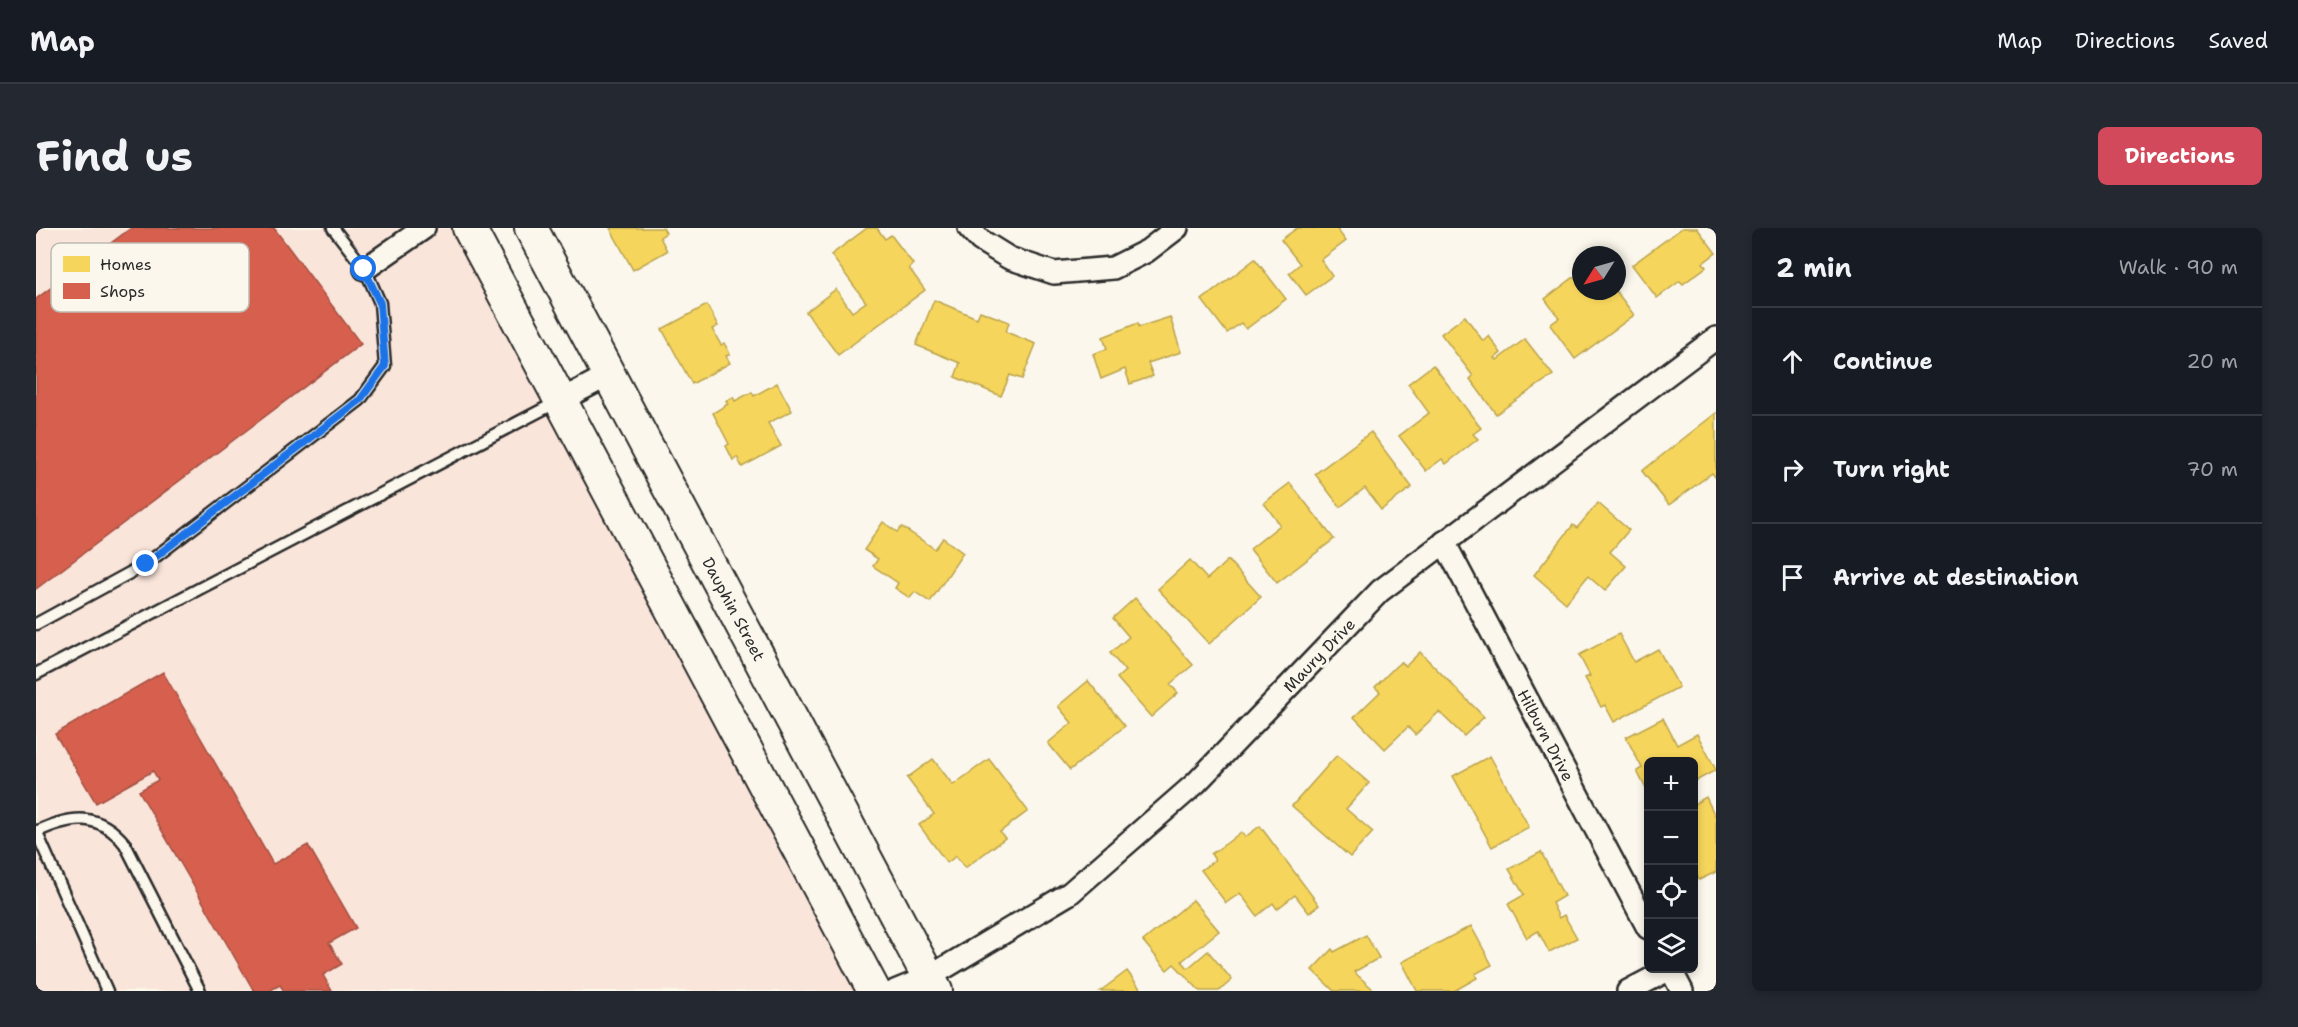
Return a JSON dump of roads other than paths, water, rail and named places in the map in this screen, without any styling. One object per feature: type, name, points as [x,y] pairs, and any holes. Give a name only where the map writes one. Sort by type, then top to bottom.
[{"type":"main road","points":[[469,228],[874,991]]},
{"type":"main road","name":"Dauphin Street","points":[[531,228],[932,984]]},
{"type":"street","points":[[364,269],[424,228]]},
{"type":"street","points":[[969,228],[980,240],[1009,258],[1054,273],[1113,268],[1147,251],[1177,228]]},
{"type":"street","name":"Maury Drive","points":[[895,991],[932,984],[1070,893],[1196,783],[1380,591],[1716,338]]},
{"type":"street","points":[[559,401],[609,375]]},
{"type":"street","name":"Hilburn Drive","points":[[1444,542],[1644,920]]},
{"type":"street","points":[[1628,991],[1662,973]]},
{"type":"street","points":[[1672,973],[1682,991]]},
{"type":"lane","points":[[36,624],[146,564],[360,400],[385,366],[380,303],[364,269],[333,228]]},
{"type":"lane","points":[[36,674],[559,401]]},
{"type":"lane","points":[[107,991],[36,832],[50,826],[78,819],[98,822],[112,828],[130,852],[200,991]]}]
